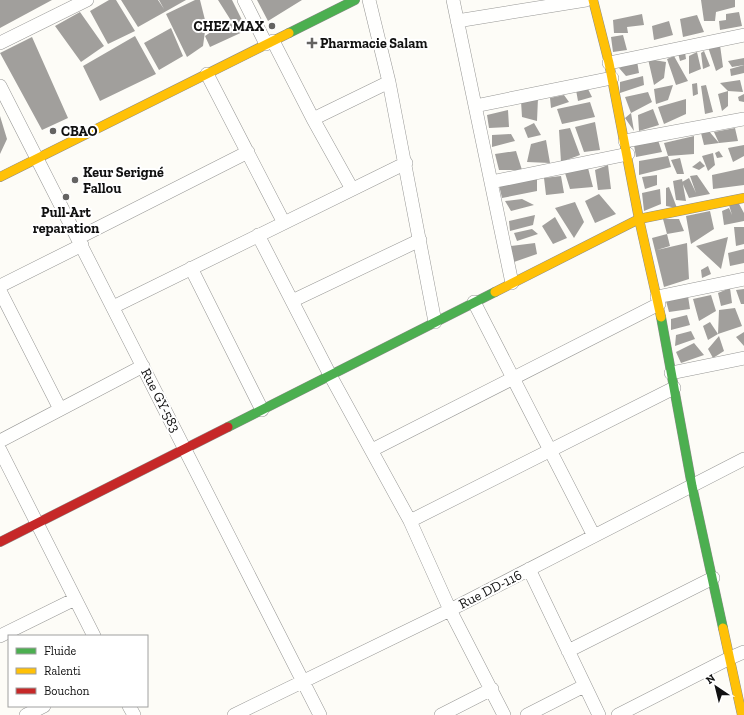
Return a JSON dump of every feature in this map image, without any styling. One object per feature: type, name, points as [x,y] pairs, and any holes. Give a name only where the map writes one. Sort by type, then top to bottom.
[{"type":"street","points":[[0,43],[87,0]]},
{"type":"street","points":[[244,0],[270,43],[352,189]]},
{"type":"street","points":[[0,177],[355,0]]},
{"type":"street","points":[[369,0],[389,82],[406,163],[435,322]]},
{"type":"street","points":[[453,0],[512,283]]},
{"type":"street","points":[[457,21],[586,0]]},
{"type":"street","points":[[593,0],[609,63],[639,219],[658,301],[692,486],[742,715]]},
{"type":"street","points":[[609,63],[744,35]]},
{"type":"street","points":[[207,74],[284,222]]},
{"type":"street","points":[[475,106],[612,78]]},
{"type":"street","points":[[313,119],[389,82]]},
{"type":"street","name":"Rue GY-583","points":[[0,86],[320,715]]},
{"type":"street","points":[[491,182],[744,119]]},
{"type":"street","points":[[0,286],[80,241],[248,152]]},
{"type":"street","points":[[113,307],[406,163]]},
{"type":"street","points":[[0,542],[639,219],[744,198]]},
{"type":"street","points":[[258,235],[330,375],[410,521],[450,610],[492,689],[504,715]]},
{"type":"street","points":[[292,301],[420,240]]},
{"type":"street","points":[[192,268],[262,410]]},
{"type":"street","points":[[372,450],[658,301],[744,278]]},
{"type":"street","points":[[0,291],[60,409]]},
{"type":"street","points":[[474,302],[594,536]]},
{"type":"street","points":[[671,373],[744,358]]},
{"type":"street","points":[[0,441],[143,366]]},
{"type":"street","points":[[410,521],[674,388]]},
{"type":"street","points":[[0,450],[93,635]]},
{"type":"street","name":"Rue DD-116","points":[[234,715],[450,610],[744,459]]},
{"type":"street","points":[[529,569],[599,715]]},
{"type":"street","points":[[568,651],[713,578]]},
{"type":"street","points":[[0,636],[75,599]]},
{"type":"street","points":[[618,715],[744,652]]},
{"type":"street","points":[[527,715],[584,686]]},
{"type":"street","points":[[442,715],[492,689]]},
{"type":"street","points":[[26,715],[42,707]]},
{"type":"building","points":[[0,0],[52,0],[0,28]]},
{"type":"building","points":[[109,0],[116,0],[135,31],[108,44],[90,11]]},
{"type":"building","points":[[121,0],[158,0],[164,9],[159,0],[186,0],[138,27]]},
{"type":"building","points":[[195,0],[200,0],[206,24],[203,46],[187,57],[166,14]]},
{"type":"building","points":[[218,0],[232,0],[247,30],[210,47],[205,36],[230,19]]},
{"type":"building","points":[[257,0],[302,0],[268,21]]},
{"type":"building","points":[[701,0],[735,0],[735,7],[716,12],[715,21],[704,21]]},
{"type":"building","points":[[80,12],[104,46],[81,62],[55,26]]},
{"type":"building","points":[[739,12],[742,26],[720,30],[719,21],[726,20],[726,14]]},
{"type":"building","points":[[642,14],[644,25],[627,27],[628,33],[614,33],[613,20]]},
{"type":"building","points":[[697,15],[704,32],[683,37],[680,19]]},
{"type":"building","points":[[669,21],[673,35],[654,40],[652,26]]},
{"type":"building","points":[[171,28],[183,56],[159,70],[144,43]]},
{"type":"building","points":[[623,35],[627,50],[613,52],[611,37]]},
{"type":"building","points":[[135,36],[156,74],[100,101],[83,66]]},
{"type":"building","points":[[32,37],[68,118],[42,130],[0,53]]},
{"type":"building","points":[[720,45],[723,67],[716,71],[708,47]]},
{"type":"building","points":[[704,51],[710,66],[703,69],[701,53]]},
{"type":"building","points":[[685,52],[686,59],[680,61],[678,53]]},
{"type":"building","points":[[697,52],[701,69],[689,74],[689,56]]},
{"type":"building","points":[[674,56],[688,81],[676,85],[667,59]]},
{"type":"building","points":[[744,58],[744,65],[732,67],[728,61]]},
{"type":"building","points":[[648,59],[666,62],[664,78],[654,85]]},
{"type":"building","points":[[637,61],[639,73],[626,76],[619,68]]},
{"type":"building","points":[[744,65],[744,73],[731,76],[730,69]]},
{"type":"building","points":[[643,76],[644,85],[620,93],[620,82]]},
{"type":"building","points":[[740,80],[743,92],[728,91],[720,83]]},
{"type":"building","points":[[697,83],[698,94],[693,96],[692,84]]},
{"type":"building","points":[[673,85],[668,100],[656,104],[654,89]]},
{"type":"building","points":[[706,85],[713,112],[705,114],[701,86]]},
{"type":"building","points":[[587,87],[592,97],[578,101],[576,90]]},
{"type":"building","points":[[728,91],[728,106],[722,111],[718,94]]},
{"type":"building","points":[[648,92],[652,102],[631,113],[625,97]]},
{"type":"building","points":[[744,94],[744,102],[739,101],[738,97]]},
{"type":"building","points":[[564,95],[569,102],[551,108],[550,98]]},
{"type":"building","points":[[538,98],[537,121],[522,117],[521,101]]},
{"type":"building","points":[[686,99],[686,114],[664,124],[658,107]]},
{"type":"building","points":[[590,102],[595,117],[562,124],[557,109]]},
{"type":"building","points":[[653,109],[659,125],[639,131],[638,115]]},
{"type":"building","points":[[508,110],[509,127],[489,128],[487,115]]},
{"type":"building","points":[[631,113],[634,131],[625,118]]},
{"type":"building","points":[[0,116],[7,139],[0,154]]},
{"type":"building","points":[[595,122],[600,150],[584,152],[575,127]]},
{"type":"building","points":[[534,123],[541,135],[528,138],[524,128]]},
{"type":"building","points":[[570,128],[580,155],[561,162],[559,130]]},
{"type":"building","points":[[735,128],[738,141],[719,143],[714,132]]},
{"type":"building","points":[[708,130],[719,143],[704,145],[701,133]]},
{"type":"building","points":[[511,134],[515,141],[492,147],[492,135]]},
{"type":"building","points":[[694,136],[694,154],[668,156],[664,143]]},
{"type":"building","points":[[546,140],[550,163],[527,162],[531,144]]},
{"type":"building","points":[[658,140],[662,152],[636,157],[634,145]]},
{"type":"building","points":[[744,145],[744,156],[733,162],[728,148]]},
{"type":"building","points":[[516,151],[522,170],[499,170],[495,154]]},
{"type":"building","points":[[719,151],[723,157],[717,158],[715,153]]},
{"type":"building","points":[[713,153],[715,165],[708,171],[702,156]]},
{"type":"building","points":[[668,156],[671,167],[639,175],[639,161]]},
{"type":"building","points":[[680,158],[684,174],[677,174],[671,160]]},
{"type":"building","points":[[700,161],[705,166],[699,170],[692,167]]},
{"type":"building","points":[[608,165],[611,189],[598,190],[595,170]]},
{"type":"building","points":[[588,168],[593,187],[570,189],[565,173]]},
{"type":"building","points":[[744,168],[744,185],[713,189],[712,175]]},
{"type":"building","points":[[657,175],[657,185],[645,189],[642,177]]},
{"type":"building","points":[[697,175],[710,194],[689,198],[682,182],[689,178],[696,193],[690,176]]},
{"type":"building","points":[[561,176],[564,193],[546,195],[544,178]]},
{"type":"building","points":[[537,177],[537,191],[502,198],[499,185]]},
{"type":"building","points":[[682,179],[686,201],[676,200],[673,181]]},
{"type":"building","points":[[669,187],[677,208],[666,206],[666,188]]},
{"type":"building","points":[[660,189],[661,204],[644,211],[642,193]]},
{"type":"building","points":[[599,194],[616,214],[595,223],[585,201]]},
{"type":"building","points":[[522,199],[534,205],[511,211],[505,201]]},
{"type":"building","points":[[575,202],[584,222],[574,238],[555,208]]},
{"type":"building","points":[[738,202],[744,213],[744,221],[724,225],[722,211],[729,208],[732,215],[729,205]]},
{"type":"building","points":[[710,211],[714,229],[691,244],[686,216]]},
{"type":"building","points":[[535,215],[533,225],[510,231],[509,221]]},
{"type":"building","points":[[555,217],[567,238],[553,244],[542,226]]},
{"type":"building","points":[[663,219],[679,219],[684,231],[667,234]]},
{"type":"building","points":[[734,227],[744,227],[744,244],[736,246]]},
{"type":"building","points":[[532,229],[538,234],[517,241],[514,233]]},
{"type":"building","points":[[667,234],[670,246],[657,250],[687,243],[689,279],[664,287],[652,238]]},
{"type":"building","points":[[728,237],[721,269],[696,246]]},
{"type":"building","points":[[535,243],[537,254],[514,262],[511,246]]},
{"type":"building","points":[[744,249],[744,263],[730,266],[728,253]]},
{"type":"building","points":[[708,266],[711,274],[702,278],[701,270]]},
{"type":"building","points":[[730,288],[732,303],[721,306],[718,293]]},
{"type":"building","points":[[744,289],[744,304],[741,304],[736,290]]},
{"type":"building","points":[[711,295],[716,311],[699,321],[693,299]]},
{"type":"building","points":[[688,296],[690,309],[669,312],[666,301]]},
{"type":"building","points":[[735,308],[742,326],[718,334],[719,310]]},
{"type":"building","points":[[687,315],[690,325],[671,330],[671,319]]},
{"type":"building","points":[[710,322],[718,334],[708,340],[703,326]]},
{"type":"building","points":[[691,331],[695,339],[675,346],[676,335]]},
{"type":"building","points":[[744,332],[744,346],[736,337]]},
{"type":"building","points":[[719,336],[724,351],[713,358],[708,349]]},
{"type":"building","points":[[694,343],[704,355],[681,363],[676,352]]},
{"type":"traffic: fast","points":[[289,33],[355,0]]},
{"type":"traffic: fast","points":[[228,427],[495,292]]},
{"type":"traffic: fast","points":[[661,317],[692,486],[723,628]]},
{"type":"traffic: slow","points":[[593,0],[609,63],[639,219],[661,317]]},
{"type":"traffic: slow","points":[[0,177],[289,33]]},
{"type":"traffic: slow","points":[[495,292],[639,219],[744,198]]},
{"type":"traffic: slow","points":[[723,628],[742,715]]},
{"type":"traffic: jam","points":[[0,542],[228,427]]},
{"type":"place","name":"CHEZ MAX","points":[[272,26]]},
{"type":"place","name":"Pharmacie Salam","points":[[312,43]]},
{"type":"place","name":"CBAO","points":[[53,131]]},
{"type":"place","name":"Keur Serigné Fallou","points":[[75,180]]},
{"type":"place","name":"Pull-Art reparation","points":[[66,197]]}]
